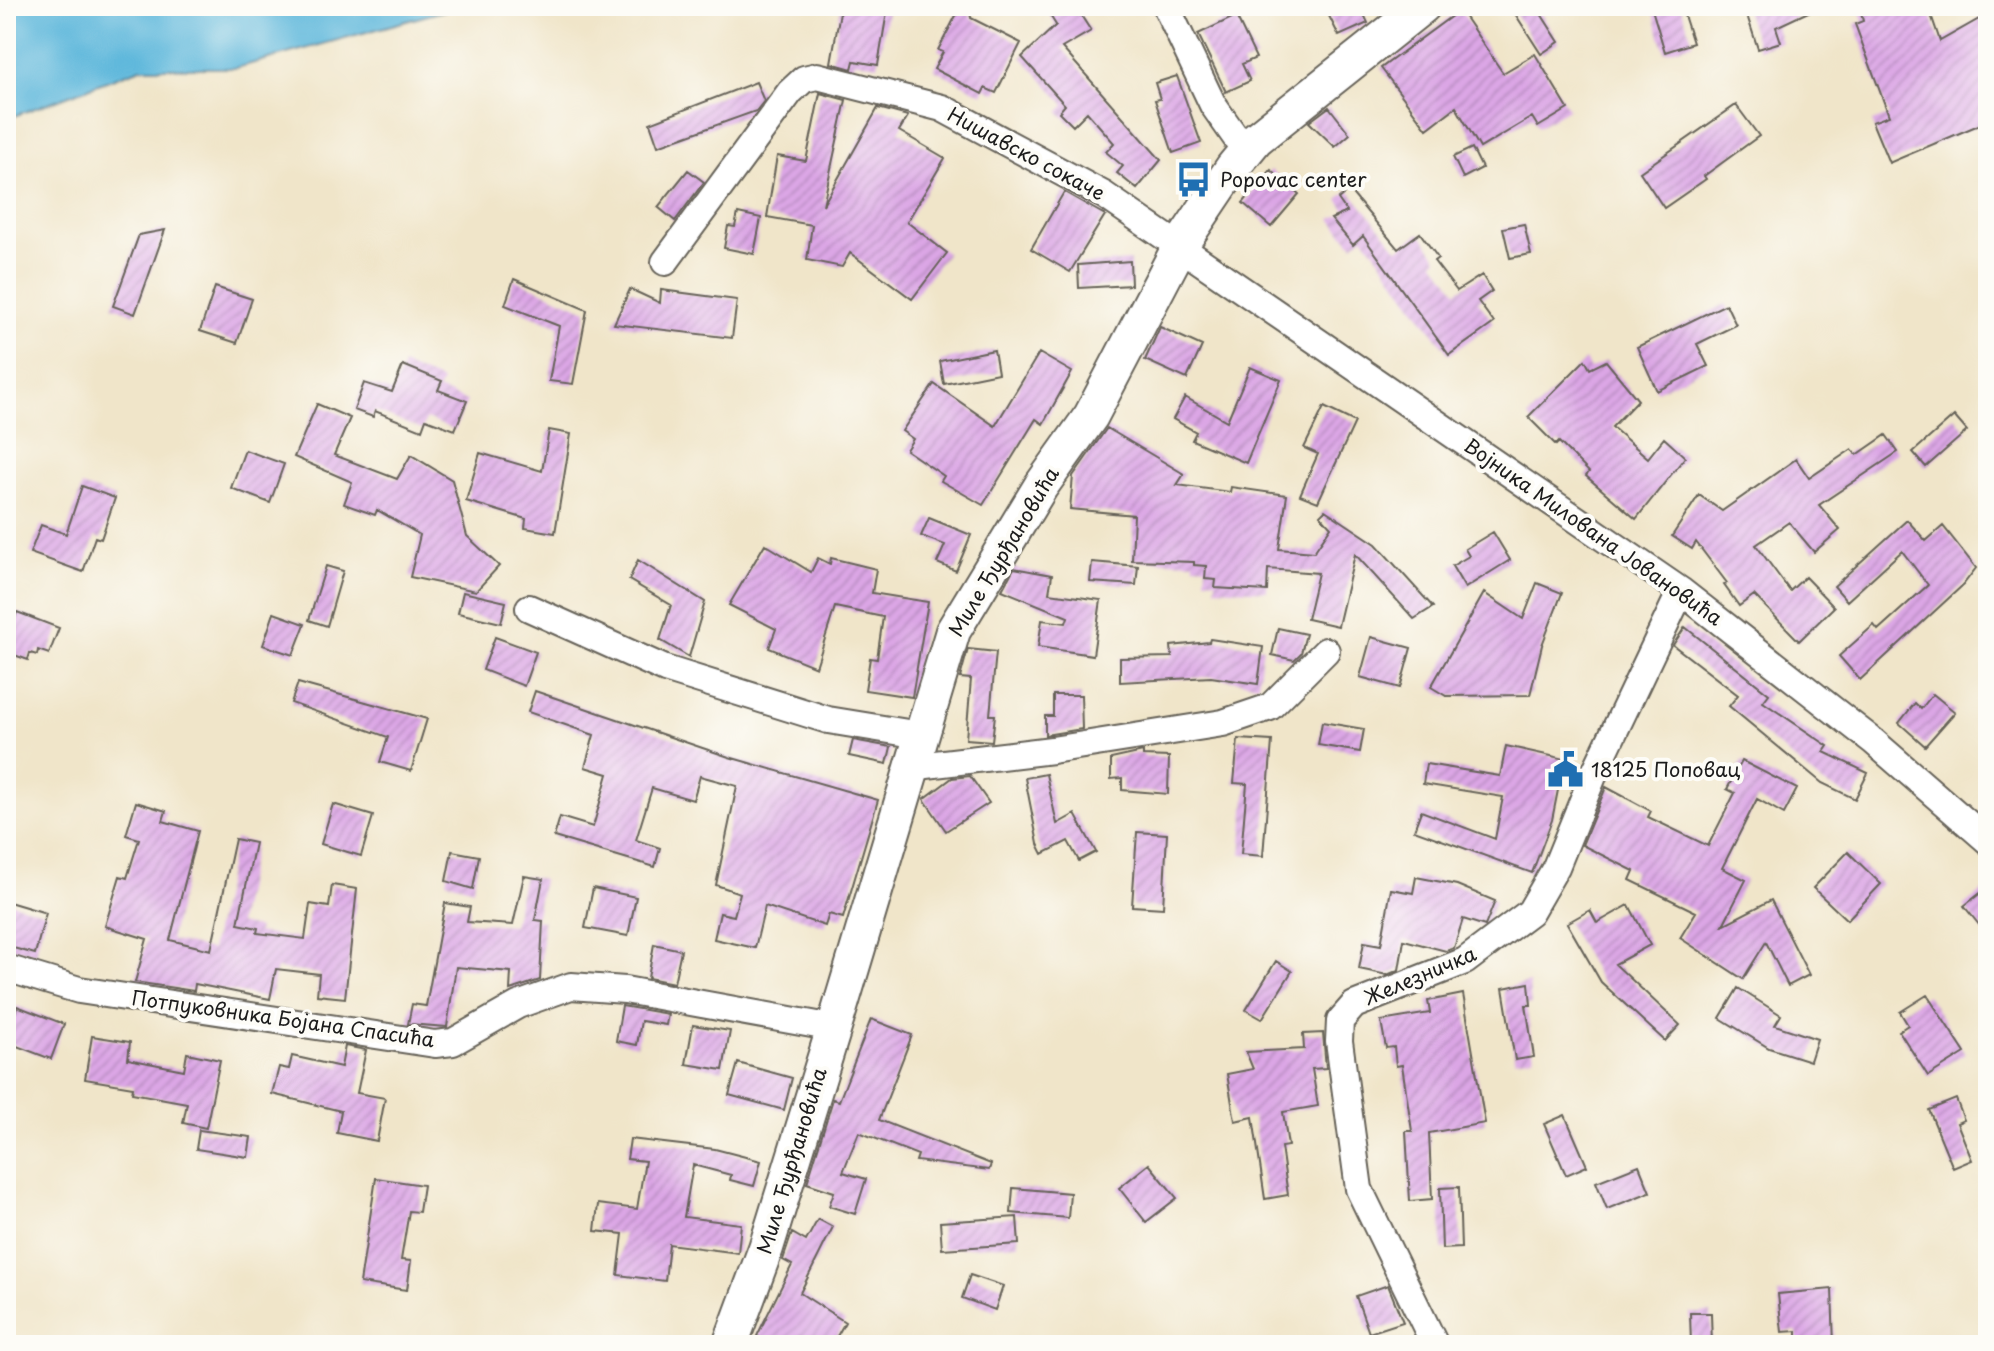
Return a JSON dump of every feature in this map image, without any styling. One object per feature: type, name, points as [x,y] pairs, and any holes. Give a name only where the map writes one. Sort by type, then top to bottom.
[{"type":"street","points":[[1166,6],[1213,105],[1246,152]]},
{"type":"street","name":"Миле Ђурђановића","points":[[730,1345],[766,1248],[953,631],[1041,486],[1091,416],[1180,246],[1246,152],[1256,139],[1423,6]]},
{"type":"street","name":"Нишавско сокаче","points":[[665,262],[790,92],[804,79],[817,76],[942,108],[1104,195],[1180,246]]},
{"type":"street","name":"Војника Милована Јовановића","points":[[1180,246],[1681,591],[1873,741],[1988,841]]},
{"type":"street","name":"Железничка","points":[[1435,1345],[1359,1189],[1339,1041],[1340,1021],[1354,1005],[1465,961],[1530,912],[1556,867],[1593,776],[1681,591]]},
{"type":"street","points":[[529,608],[665,669],[915,751],[1052,750],[1223,723],[1270,707],[1326,651]]},
{"type":"street","name":"Потпуковника Бојана Спасића","points":[[6,968],[79,990],[435,1044],[453,1042],[518,1005],[571,986],[625,990],[834,1028]]},
{"type":"water","points":[[6,6],[461,6],[236,68],[141,68],[6,119]]},
{"type":"building","points":[[841,6],[888,6],[878,65],[854,61],[852,69],[831,63]]},
{"type":"building","points":[[961,6],[969,6],[971,18],[1021,43],[996,93],[985,88],[982,94],[934,69],[943,52],[938,50]]},
{"type":"building","points":[[1044,6],[1075,6],[1091,31],[1062,48],[1161,160],[1137,189],[1117,173],[1123,166],[1106,152],[1114,143],[1087,112],[1073,126],[1059,112],[1065,105],[1022,57],[1056,25]]},
{"type":"building","points":[[1351,6],[1360,6],[1368,23],[1339,36],[1329,16]]},
{"type":"building","points":[[1510,6],[1536,6],[1559,42],[1541,54]]},
{"type":"building","points":[[1651,6],[1681,6],[1693,43],[1665,52]]},
{"type":"building","points":[[1744,6],[1821,6],[1776,27],[1781,42],[1758,49]]},
{"type":"building","points":[[1859,6],[1928,6],[1940,41],[1988,14],[1988,121],[1889,163],[1872,122],[1889,116],[1855,24],[1863,21]]},
{"type":"building","points":[[1460,10],[1503,73],[1535,54],[1568,109],[1538,127],[1532,117],[1480,148],[1456,107],[1427,129],[1381,68]]},
{"type":"building","points":[[1236,16],[1256,58],[1242,64],[1250,81],[1226,92],[1198,34]]},
{"type":"building","points":[[1177,76],[1201,143],[1173,153],[1155,100],[1160,99],[1155,83]]},
{"type":"building","points":[[756,82],[764,101],[756,111],[658,146],[650,123]]},
{"type":"building","points":[[820,93],[846,100],[823,205],[878,108],[908,116],[899,131],[945,158],[907,222],[947,253],[912,299],[850,253],[842,267],[807,260],[812,225],[767,217],[777,156],[806,161]]},
{"type":"building","points":[[1736,105],[1759,136],[1664,208],[1640,172]]},
{"type":"building","points":[[1329,107],[1350,134],[1335,147],[1309,122]]},
{"type":"building","points":[[1472,148],[1482,168],[1463,178],[1453,157]]},
{"type":"building","points":[[688,170],[704,182],[675,221],[658,207]]},
{"type":"building","points":[[1271,170],[1299,194],[1271,227],[1243,203]]},
{"type":"building","points":[[1349,190],[1398,249],[1420,233],[1438,258],[1434,261],[1457,291],[1482,275],[1492,291],[1478,301],[1494,323],[1449,355],[1363,236],[1353,245],[1331,219],[1347,212],[1338,199]]},
{"type":"building","points":[[1064,192],[1105,215],[1070,272],[1031,249]]},
{"type":"building","points":[[738,213],[761,218],[754,254],[724,248],[728,226],[735,227]]},
{"type":"building","points":[[1524,224],[1531,254],[1510,258],[1503,228]]},
{"type":"building","points":[[165,230],[135,314],[113,306],[139,235]]},
{"type":"building","points":[[1130,261],[1131,285],[1079,288],[1078,265]]},
{"type":"building","points":[[514,279],[587,310],[573,384],[549,381],[559,326],[505,305]]},
{"type":"building","points":[[215,287],[252,299],[237,343],[200,331]]},
{"type":"building","points":[[630,289],[660,303],[661,290],[737,300],[732,338],[614,324]]},
{"type":"building","points":[[1726,304],[1736,325],[1697,344],[1708,366],[1657,391],[1637,347]]},
{"type":"building","points":[[1160,327],[1202,346],[1187,379],[1145,360]]},
{"type":"building","points":[[994,350],[998,373],[944,384],[940,361]]},
{"type":"building","points":[[1039,353],[1072,372],[1043,424],[1036,419],[983,505],[941,481],[944,476],[906,450],[913,439],[902,431],[934,384],[995,426]]},
{"type":"building","points":[[1585,360],[1590,369],[1606,361],[1638,400],[1612,427],[1648,458],[1664,438],[1685,457],[1636,519],[1586,476],[1589,472],[1559,442],[1556,445],[1528,417]]},
{"type":"building","points":[[403,365],[442,381],[438,390],[467,401],[455,430],[426,419],[422,430],[375,411],[373,417],[354,410],[364,383],[392,392]]},
{"type":"building","points":[[1250,367],[1281,380],[1246,463],[1192,440],[1196,432],[1173,419],[1185,397],[1227,421]]},
{"type":"building","points":[[317,404],[350,418],[334,455],[397,479],[411,455],[452,480],[467,536],[499,566],[476,591],[410,577],[420,535],[377,510],[375,515],[344,504],[352,482],[294,457]]},
{"type":"building","points":[[1324,407],[1355,422],[1318,502],[1300,495],[1318,454],[1304,448]]},
{"type":"building","points":[[1954,416],[1967,431],[1926,467],[1913,452]]},
{"type":"building","points":[[1107,428],[1184,474],[1177,485],[1230,492],[1231,487],[1287,495],[1279,549],[1314,552],[1331,527],[1320,515],[1325,510],[1376,544],[1433,607],[1414,619],[1355,554],[1338,626],[1307,619],[1318,573],[1268,569],[1267,591],[1215,588],[1216,580],[1205,579],[1206,566],[1194,565],[1194,562],[1132,560],[1134,515],[1070,509],[1073,476]]},
{"type":"building","points":[[549,430],[571,434],[555,533],[525,528],[526,519],[466,501],[480,453],[542,471]]},
{"type":"building","points":[[1886,435],[1898,452],[1819,505],[1840,530],[1814,552],[1789,522],[1756,545],[1790,591],[1805,577],[1834,607],[1799,641],[1754,595],[1739,606],[1724,585],[1727,583],[1696,542],[1692,549],[1672,536],[1699,495],[1722,511],[1796,459],[1809,478],[1852,449],[1857,455]]},
{"type":"building","points":[[245,450],[284,464],[270,503],[231,488]]},
{"type":"building","points":[[82,486],[115,498],[101,539],[95,537],[83,572],[30,553],[41,525],[66,534]]},
{"type":"building","points":[[929,518],[971,535],[956,571],[937,563],[945,545],[921,536]]},
{"type":"building","points":[[1907,520],[1926,541],[1943,526],[1976,568],[1963,585],[1860,680],[1839,656],[1874,625],[1878,630],[1928,585],[1902,551],[1847,601],[1834,586]]},
{"type":"building","points":[[1493,532],[1510,560],[1465,588],[1452,566],[1469,556],[1465,549]]},
{"type":"building","points":[[765,544],[811,572],[818,558],[830,564],[831,558],[876,569],[872,593],[928,602],[912,697],[865,690],[870,658],[877,659],[883,617],[835,607],[816,667],[769,648],[776,629],[729,605]]},
{"type":"building","points":[[638,560],[705,602],[689,657],[660,640],[671,605],[629,580]]},
{"type":"building","points":[[1092,562],[1138,566],[1136,585],[1090,582]]},
{"type":"building","points":[[326,566],[343,571],[327,626],[309,620]]},
{"type":"building","points":[[1014,568],[1052,575],[1049,593],[1101,600],[1093,655],[1038,647],[1042,620],[1066,623],[1068,617],[1002,590]]},
{"type":"building","points":[[1537,583],[1562,593],[1542,645],[1530,695],[1446,696],[1431,687],[1484,593],[1523,619]]},
{"type":"building","points":[[463,592],[506,602],[501,623],[458,613]]},
{"type":"building","points":[[17,612],[59,628],[49,654],[38,650],[37,655],[30,653],[28,660],[6,652],[6,640]]},
{"type":"building","points":[[274,613],[305,624],[293,655],[263,645]]},
{"type":"building","points":[[1685,627],[1769,694],[1763,702],[1828,746],[1824,752],[1868,773],[1855,799],[1822,783],[1729,706],[1738,695],[1673,645]]},
{"type":"building","points":[[1278,628],[1306,634],[1301,653],[1294,660],[1272,655]]},
{"type":"building","points":[[495,637],[536,652],[524,686],[483,670]]},
{"type":"building","points":[[1371,637],[1411,648],[1400,688],[1360,677]]},
{"type":"building","points":[[1210,639],[1263,647],[1258,684],[1211,677],[1120,682],[1120,658],[1172,657],[1171,646],[1209,642]]},
{"type":"building","points":[[968,649],[996,652],[990,715],[995,715],[992,741],[966,739],[971,679],[960,678]]},
{"type":"building","points":[[298,683],[427,719],[411,771],[380,762],[388,737],[291,703]]},
{"type":"building","points":[[535,691],[729,757],[878,800],[843,918],[829,914],[825,926],[765,906],[755,948],[714,939],[720,913],[734,916],[740,893],[716,885],[737,786],[700,776],[693,800],[652,788],[636,840],[660,848],[655,867],[554,837],[560,817],[593,827],[608,774],[585,767],[594,735],[528,712]]},
{"type":"building","points":[[1933,694],[1955,712],[1925,746],[1899,723],[1915,703],[1921,709]]},
{"type":"building","points":[[1053,695],[1081,695],[1082,729],[1045,735],[1045,716],[1053,716]]},
{"type":"building","points":[[1322,722],[1364,729],[1360,752],[1318,745]]},
{"type":"building","points":[[1238,739],[1272,741],[1263,856],[1241,854],[1247,784],[1234,783]]},
{"type":"building","points":[[853,740],[891,747],[887,764],[849,756]]},
{"type":"building","points":[[1506,746],[1574,761],[1569,787],[1559,785],[1552,820],[1532,873],[1414,830],[1421,811],[1495,839],[1503,797],[1423,784],[1426,764],[1500,776]]},
{"type":"building","points":[[1143,752],[1143,756],[1169,757],[1168,794],[1122,790],[1122,778],[1111,779],[1111,759]]},
{"type":"building","points":[[1742,761],[1797,789],[1784,814],[1757,799],[1722,868],[1746,880],[1723,925],[1771,900],[1809,975],[1788,986],[1766,942],[1743,979],[1680,938],[1696,912],[1630,880],[1634,871],[1582,845],[1606,787],[1651,811],[1648,817],[1708,846],[1735,793],[1727,789]]},
{"type":"building","points":[[1046,774],[1057,824],[1075,814],[1096,852],[1079,861],[1068,841],[1043,854],[1038,844],[1025,778]]},
{"type":"building","points":[[970,776],[989,803],[946,831],[924,799],[952,778]]},
{"type":"building","points":[[136,802],[166,811],[163,821],[198,831],[170,940],[211,950],[235,839],[255,843],[238,924],[258,928],[257,933],[305,939],[310,904],[329,907],[332,885],[357,889],[345,998],[317,995],[319,974],[276,969],[270,999],[195,984],[194,991],[135,982],[147,939],[105,926],[120,876],[127,878],[139,839],[126,835]]},
{"type":"building","points":[[333,804],[373,816],[361,856],[321,844]]},
{"type":"building","points":[[1137,832],[1167,834],[1163,908],[1132,906]]},
{"type":"building","points":[[452,851],[479,856],[473,889],[446,881]]},
{"type":"building","points":[[1848,852],[1881,884],[1847,920],[1813,888]]},
{"type":"building","points":[[524,876],[543,879],[535,920],[543,921],[540,980],[510,990],[511,972],[456,967],[447,1027],[408,1024],[412,1004],[426,1006],[445,903],[470,907],[467,922],[513,925]]},
{"type":"building","points":[[1416,877],[1457,885],[1495,901],[1485,926],[1463,919],[1454,948],[1446,951],[1404,940],[1399,970],[1387,975],[1359,969],[1364,942],[1381,945],[1391,889],[1413,893]]},
{"type":"building","points":[[1988,887],[1988,936],[1964,906]]},
{"type":"building","points":[[593,888],[636,897],[628,936],[585,928]]},
{"type":"building","points":[[9,902],[46,913],[35,954],[6,946]]},
{"type":"building","points":[[1629,905],[1650,945],[1615,964],[1680,1025],[1665,1041],[1601,982],[1567,923],[1590,910],[1597,923]]},
{"type":"building","points":[[654,944],[681,950],[674,983],[648,978]]},
{"type":"building","points":[[1276,961],[1292,971],[1262,1019],[1246,1010]]},
{"type":"building","points":[[1529,983],[1531,1005],[1526,1005],[1534,1057],[1515,1060],[1503,988]]},
{"type":"building","points":[[1738,988],[1781,1015],[1775,1025],[1817,1039],[1810,1061],[1769,1048],[1720,1018]]},
{"type":"building","points":[[1463,994],[1485,1123],[1429,1133],[1432,1199],[1410,1201],[1406,1131],[1412,1131],[1402,1065],[1396,1066],[1394,1047],[1386,1048],[1381,1021],[1430,1013],[1428,1001]]},
{"type":"building","points":[[1927,995],[1965,1053],[1928,1076],[1899,1031],[1908,1025],[1900,1012]]},
{"type":"building","points":[[17,1006],[64,1024],[51,1059],[6,1042]]},
{"type":"building","points":[[622,1006],[668,1014],[666,1025],[641,1021],[637,1045],[616,1041]]},
{"type":"building","points":[[871,1019],[912,1035],[879,1120],[991,1164],[989,1170],[916,1161],[918,1155],[859,1132],[843,1172],[866,1179],[855,1214],[829,1206],[834,1192],[807,1183],[833,1099],[839,1101]]},
{"type":"building","points":[[693,1025],[730,1031],[723,1070],[686,1064]]},
{"type":"building","points":[[1323,1033],[1326,1068],[1312,1069],[1318,1106],[1283,1112],[1288,1146],[1281,1147],[1288,1195],[1265,1199],[1253,1117],[1235,1121],[1227,1074],[1253,1069],[1246,1052],[1304,1049],[1303,1034]]},
{"type":"building","points":[[92,1036],[130,1042],[128,1059],[184,1070],[187,1053],[220,1060],[206,1128],[183,1123],[187,1103],[132,1093],[133,1087],[85,1079]]},
{"type":"building","points":[[345,1046],[366,1050],[357,1093],[385,1098],[377,1141],[337,1133],[341,1111],[272,1094],[279,1067],[289,1069],[292,1056],[341,1067]]},
{"type":"building","points":[[738,1063],[792,1078],[784,1110],[729,1095]]},
{"type":"building","points":[[1956,1099],[1964,1120],[1957,1123],[1972,1160],[1953,1168],[1929,1110]]},
{"type":"building","points":[[1565,1115],[1587,1166],[1566,1175],[1544,1124]]},
{"type":"building","points":[[199,1130],[251,1137],[248,1157],[196,1149]]},
{"type":"building","points":[[630,1139],[715,1149],[761,1161],[754,1186],[730,1180],[731,1175],[693,1165],[684,1217],[741,1224],[738,1253],[669,1244],[665,1281],[618,1275],[623,1234],[595,1231],[598,1204],[637,1209],[645,1161],[627,1159]]},
{"type":"building","points":[[1149,1164],[1177,1198],[1146,1222],[1119,1188]]},
{"type":"building","points":[[1639,1165],[1650,1192],[1607,1209],[1596,1182]]},
{"type":"building","points":[[376,1178],[423,1185],[419,1212],[409,1211],[401,1260],[411,1261],[407,1290],[360,1283]]},
{"type":"building","points":[[1459,1187],[1461,1248],[1442,1249],[1440,1188]]},
{"type":"building","points":[[1013,1188],[1070,1193],[1068,1218],[1011,1213]]},
{"type":"building","points":[[1017,1217],[1019,1244],[942,1249],[940,1222]]},
{"type":"building","points":[[818,1219],[833,1227],[800,1293],[845,1322],[832,1345],[772,1345],[757,1336],[792,1265],[783,1260],[792,1233],[806,1241]]},
{"type":"building","points":[[970,1275],[1003,1286],[995,1310],[962,1298]]},
{"type":"building","points":[[1388,1285],[1403,1322],[1369,1333],[1356,1296]]},
{"type":"building","points":[[1832,1289],[1834,1345],[1797,1345],[1797,1331],[1782,1332],[1778,1294]]},
{"type":"building","points":[[1690,1313],[1711,1313],[1712,1345],[1691,1345]]},
{"type":"place","name":"Popovac center","points":[[1194,180]]},
{"type":"place","name":"18125 Поповац","points":[[1565,770]]}]
